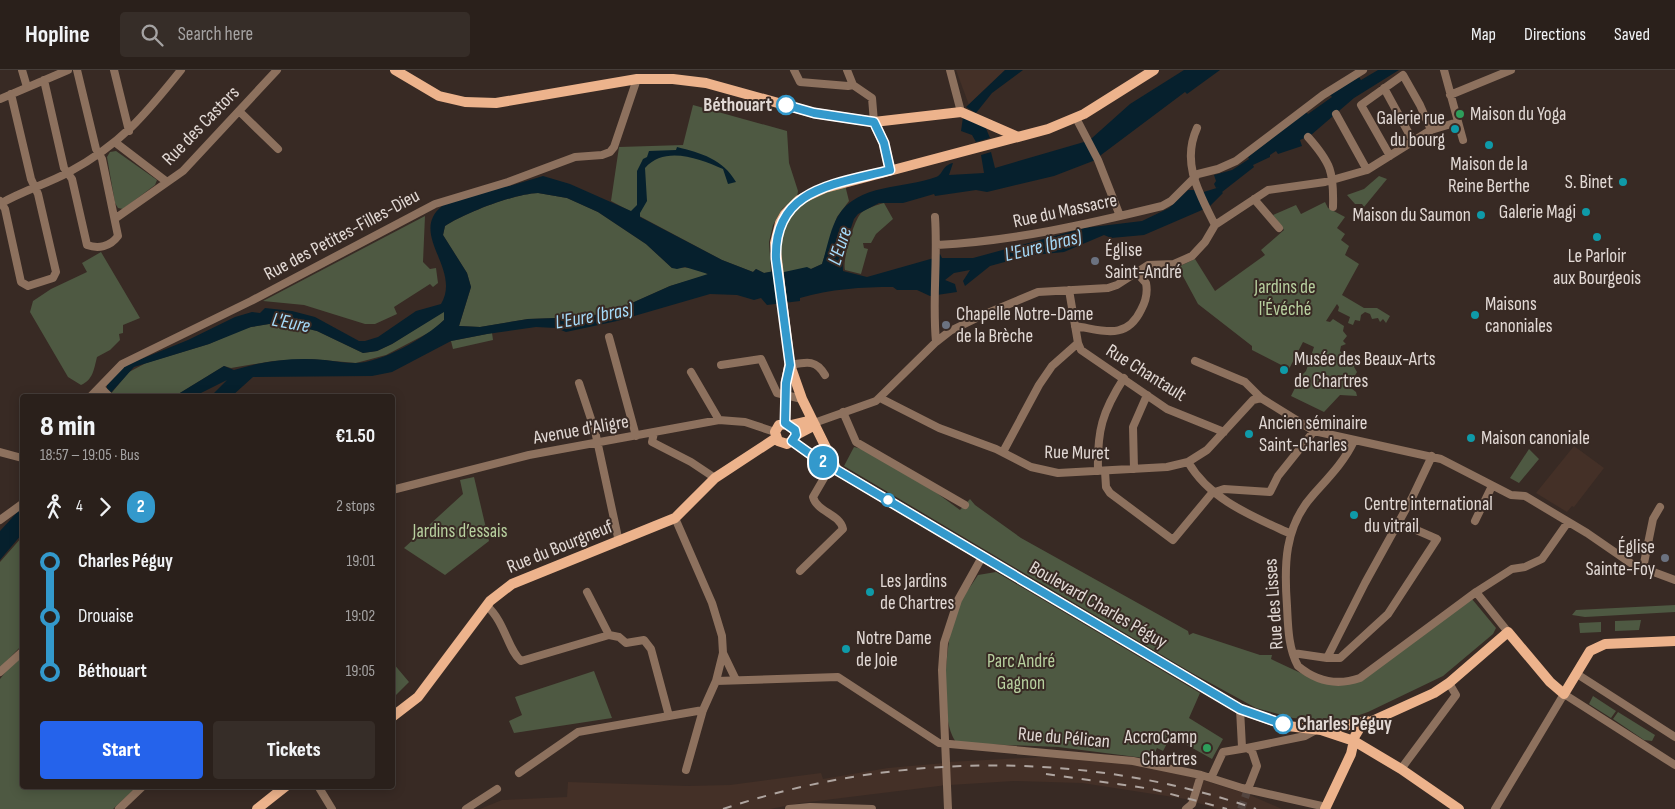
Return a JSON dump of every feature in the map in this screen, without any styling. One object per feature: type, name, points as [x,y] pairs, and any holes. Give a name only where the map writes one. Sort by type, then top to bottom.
[{"type":"main road","points":[[396,70],[439,96],[477,103],[496,103],[637,78],[697,81],[814,113],[874,122],[963,113],[1018,137]]},
{"type":"main road","points":[[834,468],[802,399],[790,365],[778,274],[776,243],[777,233],[785,214],[795,203],[809,194],[825,188],[994,144],[1076,118],[1153,70]]},
{"type":"main road","points":[[874,122],[884,143],[890,170]]},
{"type":"main road","points":[[790,365],[786,396],[788,424],[794,438]]},
{"type":"main road","points":[[676,518],[715,478],[776,435],[780,425],[814,423]]},
{"type":"main road","points":[[776,435],[784,444],[814,423]]},
{"type":"main road","name":"Boulevard Charles Péguy","points":[[794,438],[834,468],[1240,709],[1288,726],[1318,730],[1354,742],[1401,769],[1459,809]]},
{"type":"main road","name":"Rue du Bourgneuf","points":[[395,715],[418,697],[487,606],[504,589],[512,584],[676,518]]},
{"type":"main road","points":[[1325,808],[1352,754],[1354,742],[1361,726],[1370,720],[1434,693],[1449,684],[1508,632],[1550,682],[1564,694],[1590,651],[1605,644],[1675,640]]},
{"type":"main road","points":[[1318,730],[1370,720]]},
{"type":"main road","points":[[256,809],[282,789]]},
{"type":"street","points":[[22,70],[27,87]]},
{"type":"street","points":[[0,99],[68,70]]},
{"type":"street","points":[[44,80],[64,168],[72,179],[86,245],[96,248],[114,242],[118,236],[116,218],[102,159],[96,149],[77,70]]},
{"type":"street","points":[[114,70],[129,131]]},
{"type":"street","points":[[11,94],[30,180],[35,187],[38,194],[56,272],[53,278],[28,286],[21,282],[5,209],[0,203],[35,187],[68,172],[116,143],[144,117],[181,70]]},
{"type":"street","name":"Rue des Castors","points":[[116,218],[183,171],[277,70]]},
{"type":"street","points":[[794,70],[800,82],[848,86],[853,84]]},
{"type":"street","points":[[847,70],[853,84],[872,98],[874,122]]},
{"type":"street","points":[[950,70],[963,113]]},
{"type":"street","name":"Rue du Massacre","points":[[938,248],[1010,239],[1162,206],[1171,201],[1194,181],[1198,174],[1218,169],[1236,161],[1322,95],[1364,70]]},
{"type":"street","points":[[1444,70],[1463,140]]},
{"type":"street","points":[[1450,95],[1511,70]]},
{"type":"street","points":[[1390,156],[1361,104],[1403,75],[1431,130]]},
{"type":"street","name":"Rue des Petites-Filles-Dieu","points":[[92,394],[122,364],[251,301],[435,204],[508,182],[575,157],[602,155],[610,152],[619,133],[637,78]]},
{"type":"street","points":[[1384,88],[1413,140]]},
{"type":"street","points":[[239,111],[278,149]]},
{"type":"street","points":[[1336,114],[1367,170]]},
{"type":"street","points":[[1076,118],[1098,160],[1120,216]]},
{"type":"street","points":[[814,423],[880,398],[936,342],[950,332],[1032,294],[1108,288],[1148,265],[1174,264],[1192,256],[1205,242],[1215,225],[1254,199],[1273,189],[1334,180],[1367,170],[1431,130],[1458,122]]},
{"type":"street","points":[[1197,128],[1191,143],[1194,181],[1215,225]]},
{"type":"street","points":[[1308,137],[1326,157],[1334,180],[1333,207]]},
{"type":"street","name":"Rue des Castors","points":[[116,143],[167,182]]},
{"type":"street","points":[[1254,199],[1278,228]]},
{"type":"street","points":[[935,217],[938,248],[933,296],[936,342]]},
{"type":"street","points":[[1075,326],[1118,332],[1128,329],[1138,316],[1146,300],[1146,283],[1136,272]]},
{"type":"street","name":"Rue Chantault","points":[[1069,290],[1078,344],[1088,355],[1124,378],[1166,409],[1224,432]]},
{"type":"street","points":[[609,337],[636,436]]},
{"type":"street","points":[[1004,452],[1039,385],[1052,366],[1078,344]]},
{"type":"street","points":[[721,365],[761,359],[777,393],[802,399]]},
{"type":"street","points":[[1195,361],[1244,382],[1261,398],[1314,431],[1432,456],[1449,463],[1511,495],[1525,496],[1643,568],[1675,580]]},
{"type":"street","points":[[790,365],[812,362],[825,375]]},
{"type":"street","points":[[691,372],[719,420]]},
{"type":"street","points":[[1124,378],[1111,398],[1102,418],[1098,438],[1101,471],[1110,493],[1174,540],[1212,493],[1224,489],[1270,492],[1278,476],[1314,431]]},
{"type":"street","points":[[579,383],[597,443],[619,542]]},
{"type":"street","points":[[100,387],[107,394]]},
{"type":"street","points":[[1134,469],[1134,427],[1147,394]]},
{"type":"street","name":"Rue Muret","points":[[880,398],[939,428],[1004,452],[1042,471],[1058,473],[1167,467],[1188,462],[1207,450],[1253,400],[1261,398]]},
{"type":"street","points":[[843,412],[856,442],[965,505]]},
{"type":"street","name":"Avenue d'Aligre","points":[[395,489],[529,455],[719,420],[745,422],[776,435]]},
{"type":"street","points":[[654,433],[652,442],[691,462],[715,478]]},
{"type":"street","name":"Rue des Lisses","points":[[1354,441],[1348,456],[1306,504],[1291,534],[1286,552],[1284,572],[1289,633],[1298,666],[1321,680],[1339,682],[1360,678],[1476,592]]},
{"type":"street","points":[[0,452],[20,457]]},
{"type":"street","points":[[1327,658],[1432,456]]},
{"type":"street","points":[[1188,462],[1197,477],[1212,493],[1251,516],[1291,534]]},
{"type":"street","points":[[800,571],[842,529],[842,525],[818,507],[814,497],[834,468]]},
{"type":"street","points":[[1475,521],[1492,486]]},
{"type":"street","points":[[0,520],[20,505]]},
{"type":"street","points":[[1643,568],[1653,519],[1660,507]]},
{"type":"street","points":[[676,518],[716,617],[722,636],[723,653],[716,681],[703,710],[686,770]]},
{"type":"street","points":[[1293,653],[1340,658],[1388,614],[1437,539],[1398,522]]},
{"type":"street","points":[[1508,632],[1476,592],[1512,569],[1525,567],[1542,559],[1568,522]]},
{"type":"street","points":[[948,809],[942,670],[944,644],[958,600],[982,557]]},
{"type":"street","points":[[586,592],[609,635]]},
{"type":"street","points":[[487,606],[499,618],[513,649],[520,660],[524,661],[609,635],[619,637],[626,643],[641,639],[648,644],[669,716]]},
{"type":"street","points":[[723,653],[736,680]]},
{"type":"street","points":[[0,672],[20,654]]},
{"type":"street","points":[[1577,674],[1675,737]]},
{"type":"street","points":[[716,681],[838,677],[930,739],[944,744]]},
{"type":"street","points":[[1404,765],[1456,695],[1449,684]]},
{"type":"street","points":[[1495,809],[1564,694],[1675,765]]},
{"type":"street","points":[[1240,709],[1244,748]]},
{"type":"street","points":[[519,773],[578,732],[703,710]]},
{"type":"street","points":[[1211,778],[1223,752],[1305,736],[1318,730]]},
{"type":"street","name":"Rue du Pélican","points":[[944,744],[1133,761],[1201,775],[1325,808]]},
{"type":"street","points":[[1244,748],[1252,751],[1257,766],[1248,789]]},
{"type":"street","points":[[1186,809],[1192,804],[1201,775]]},
{"type":"street","points":[[120,809],[140,789]]},
{"type":"street","points":[[320,789],[332,809]]},
{"type":"street","points":[[466,809],[497,789]]},
{"type":"street","points":[[789,809],[810,807],[872,809]]},
{"type":"shaded area","points":[[956,70],[1005,70],[969,105]]},
{"type":"shaded area","points":[[1574,446],[1604,468],[1574,507],[1572,506],[1567,512],[1536,493]]},
{"type":"shaded area","points":[[1043,757],[1095,760],[1148,767],[1193,777],[1250,795],[1282,809],[1217,809],[1186,799],[1082,783],[1014,781],[950,785],[948,762]]},
{"type":"shaded area","points":[[945,763],[947,785],[801,803],[770,809],[480,809],[502,800],[567,797],[568,782],[687,786],[730,785],[821,773],[823,779],[888,768]]},
{"type":"green space","points":[[693,105],[787,131],[789,163],[798,191],[797,197],[782,209],[773,225],[769,242],[771,272],[764,273],[756,269],[753,272],[722,260],[611,201],[619,147],[683,145]]},
{"type":"green space","points":[[116,151],[157,180],[155,185],[123,209],[118,208],[115,203],[107,157],[110,152]]},
{"type":"green space","points":[[1379,176],[1387,179],[1364,207],[1362,204],[1355,204],[1347,195],[1364,189]]},
{"type":"green space","points":[[845,185],[849,201],[837,217],[822,264],[811,269],[807,268],[783,273],[782,235],[785,223],[791,213],[811,199]]},
{"type":"green space","points":[[538,193],[567,198],[598,212],[646,244],[672,268],[697,269],[708,275],[670,286],[614,311],[585,317],[528,319],[480,327],[459,326],[471,287],[467,273],[443,235],[445,226],[490,205]]},
{"type":"green space","name":"Jardins de l'Évéché","points":[[1325,202],[1328,208],[1345,217],[1337,228],[1345,234],[1341,240],[1349,246],[1345,255],[1359,264],[1342,295],[1364,308],[1377,308],[1390,316],[1386,323],[1383,319],[1380,322],[1378,318],[1372,319],[1370,314],[1365,312],[1361,315],[1360,321],[1355,320],[1353,325],[1348,323],[1350,317],[1338,311],[1339,307],[1337,304],[1326,321],[1330,322],[1333,319],[1344,326],[1343,331],[1347,336],[1343,341],[1346,344],[1341,346],[1340,351],[1344,356],[1349,356],[1350,361],[1356,362],[1354,367],[1357,372],[1349,385],[1347,376],[1347,385],[1356,392],[1357,396],[1340,395],[1324,412],[1291,396],[1301,376],[1306,371],[1314,347],[1303,342],[1289,369],[1252,350],[1252,346],[1198,304],[1178,267],[1195,259],[1215,291],[1265,255],[1261,250],[1284,230],[1273,215],[1296,205],[1301,214]]},
{"type":"green space","points":[[884,203],[893,219],[876,234],[871,243],[863,243],[864,248],[868,249],[861,274],[845,270],[847,250],[858,217],[866,210]]},
{"type":"green space","points":[[425,216],[423,262],[430,269],[436,268],[438,283],[433,287],[430,284],[394,307],[397,314],[375,324],[365,324],[304,305],[263,301]]},
{"type":"green space","points":[[101,252],[140,318],[123,325],[123,333],[119,334],[120,340],[110,350],[97,357],[91,377],[81,385],[68,377],[30,312],[33,301],[51,289],[87,272],[82,263]]},
{"type":"green space","points":[[444,311],[444,320],[432,331],[386,355],[356,363],[311,359],[273,361],[231,368],[224,366],[178,394],[111,394],[129,372],[146,363],[209,344],[245,328],[269,324],[296,326],[317,331],[363,353],[377,351],[392,344]]},
{"type":"green space","points":[[492,333],[493,340],[453,349],[451,341]]},
{"type":"green space","points":[[854,447],[862,449],[934,491],[960,510],[970,499],[975,505],[1021,538],[1188,631],[1189,635],[1193,633],[1260,655],[1272,655],[1271,659],[1322,683],[1345,684],[1472,599],[1496,628],[1493,634],[1443,676],[1368,712],[1348,719],[1332,721],[1293,718],[1256,708],[1192,673],[844,466]]},
{"type":"green space","points":[[1529,449],[1539,459],[1519,483],[1510,478]]},
{"type":"green space","name":"Jardins d’essais","points":[[474,477],[489,541],[445,575],[404,548],[463,494],[460,480]]},
{"type":"green space","points":[[20,539],[20,647],[0,668],[0,562]]},
{"type":"green space","name":"Parc André Gagnon","points":[[996,572],[1200,693],[1189,718],[1223,739],[1212,759],[1171,736],[1163,751],[1157,748],[1152,759],[1058,747],[957,743],[951,733],[947,718],[945,681],[952,626],[960,603],[978,575]]},
{"type":"green space","points":[[1675,605],[1675,612],[1585,617],[1572,615],[1576,610]]},
{"type":"green space","points":[[1641,620],[1639,630],[1615,631],[1615,621]]},
{"type":"green space","points":[[1601,622],[1601,632],[1580,633],[1579,623]]},
{"type":"green space","points":[[20,657],[20,789],[135,789],[113,809],[0,809],[0,679],[14,661]]},
{"type":"green space","points":[[395,665],[409,682],[395,696]]},
{"type":"green space","points":[[594,671],[612,718],[514,733],[509,721],[522,715],[515,697]]},
{"type":"green space","points":[[1593,696],[1616,711],[1611,718],[1589,704]]},
{"type":"green space","points":[[1618,712],[1655,735],[1652,741],[1644,740],[1613,719]]},
{"type":"water","points":[[1005,70],[1023,70],[992,93],[976,113],[966,107]]},
{"type":"water","points":[[1184,70],[1220,70],[1187,94],[1185,92],[1093,161],[1054,176],[987,192],[976,190],[935,196],[934,194],[903,203],[879,203],[858,214],[854,219],[842,255],[843,271],[867,277],[934,258],[940,254],[942,258],[973,258],[1084,228],[1142,221],[1169,208],[1188,190],[1195,190],[1197,194],[1220,187],[1216,188],[1214,184],[1216,181],[1214,175],[1232,170],[1249,159],[1248,157],[1306,112],[1308,114],[1332,97],[1330,95],[1359,77],[1361,80],[1378,70],[1399,70],[1354,98],[1311,135],[1300,140],[1302,146],[1278,154],[1276,151],[1270,157],[1253,165],[1254,167],[1222,192],[1209,207],[1144,235],[1111,238],[1104,235],[1064,252],[1014,257],[1012,260],[990,266],[965,286],[963,281],[970,270],[954,273],[945,280],[955,284],[957,292],[930,296],[917,290],[897,290],[893,287],[858,288],[823,292],[800,298],[800,301],[767,305],[761,298],[754,300],[737,295],[710,294],[617,321],[566,332],[556,328],[536,327],[451,341],[392,372],[372,376],[253,377],[234,394],[213,394],[227,380],[199,394],[178,394],[224,366],[234,370],[256,364],[290,359],[355,363],[377,359],[414,342],[436,327],[444,320],[444,312],[392,344],[377,351],[363,353],[317,331],[296,326],[269,324],[251,327],[209,344],[134,367],[110,394],[100,394],[107,390],[107,385],[124,366],[188,340],[235,317],[252,312],[260,313],[265,308],[292,311],[315,317],[359,341],[378,337],[416,311],[441,304],[446,291],[445,278],[432,240],[430,228],[433,217],[442,206],[453,200],[505,185],[506,187],[543,176],[570,184],[631,211],[637,205],[637,171],[649,151],[676,150],[677,147],[695,152],[718,162],[731,174],[736,182],[728,184],[723,169],[704,161],[683,156],[662,157],[653,161],[645,168],[647,201],[640,213],[640,217],[722,260],[753,272],[756,269],[764,273],[774,271],[775,274],[807,267],[811,269],[822,264],[838,216],[847,205],[869,192],[936,177],[946,166],[953,163],[949,175],[984,173],[981,155],[991,152],[995,168],[1092,138],[1130,104]],"holes":[[[538,193],[567,198],[598,212],[646,244],[672,268],[685,267],[708,274],[670,286],[614,311],[585,317],[528,319],[480,327],[459,326],[471,287],[467,273],[443,235],[445,226],[477,210],[503,200]]]},
{"type":"water","points":[[963,117],[985,126],[990,138],[976,142],[972,135],[961,131]]},
{"type":"water","points":[[20,509],[20,536],[0,560],[0,531]]},
{"type":"tunnel","points":[[1241,809],[1248,789]]},
{"type":"railway","points":[[723,809],[788,790],[854,777],[922,768],[990,766],[1058,768],[1125,776],[1192,790],[1256,809]]},
{"type":"railway","points":[[1046,774],[1152,789],[1227,809]]},
{"type":"bus line","name":"2","points":[[786,105],[814,113],[874,122],[884,143],[890,170],[809,194],[795,203],[780,223],[777,233],[776,259],[790,365],[786,383],[785,423],[791,425],[796,432],[792,441],[813,456],[1240,709],[1283,724]]},
{"type":"place","name":"Béthouart","points":[[786,105]]},
{"type":"place","name":"Maison du Yoga","points":[[1460,114]]},
{"type":"place","name":"Galerie rue du bourg","points":[[1455,129]]},
{"type":"place","name":"Maison de la Reine Berthe","points":[[1489,145]]},
{"type":"place","name":"S. Binet","points":[[1623,182]]},
{"type":"place","name":"Galerie Magi","points":[[1586,212]]},
{"type":"place","name":"Maison du Saumon","points":[[1481,215]]},
{"type":"place","name":"Le Parloir aux Bourgeois","points":[[1597,237]]},
{"type":"place","name":"Église Saint-André","points":[[1095,261]]},
{"type":"place","name":"Maisons canoniales","points":[[1475,315]]},
{"type":"place","name":"Chapelle Notre-Dame de la Brèche","points":[[946,325]]},
{"type":"place","name":"Musée des Beaux-Arts de Chartres","points":[[1284,370]]},
{"type":"place","name":"Ancien séminaire Saint-Charles","points":[[1249,434]]},
{"type":"place","name":"Maison canoniale","points":[[1471,438]]},
{"type":"place","name":"Centre international du vitrail","points":[[1354,515]]},
{"type":"place","name":"Église Sainte-Foy","points":[[1665,558]]},
{"type":"place","name":"Les Jardins de Chartres","points":[[870,592]]},
{"type":"place","name":"Notre Dame de Joie","points":[[846,649]]},
{"type":"place","name":"Charles Péguy","points":[[1283,724]]},
{"type":"place","name":"AccroCamp Chartres","points":[[1207,748]]},
{"type":"water label","name":"L'Eure","points":[[840,246]]},
{"type":"water label","name":"L'Eure (bras)","points":[[1043,246]]},
{"type":"water label","name":"L'Eure (bras)","points":[[594,316]]},
{"type":"water label","name":"L'Eure","points":[[291,323]]}]
